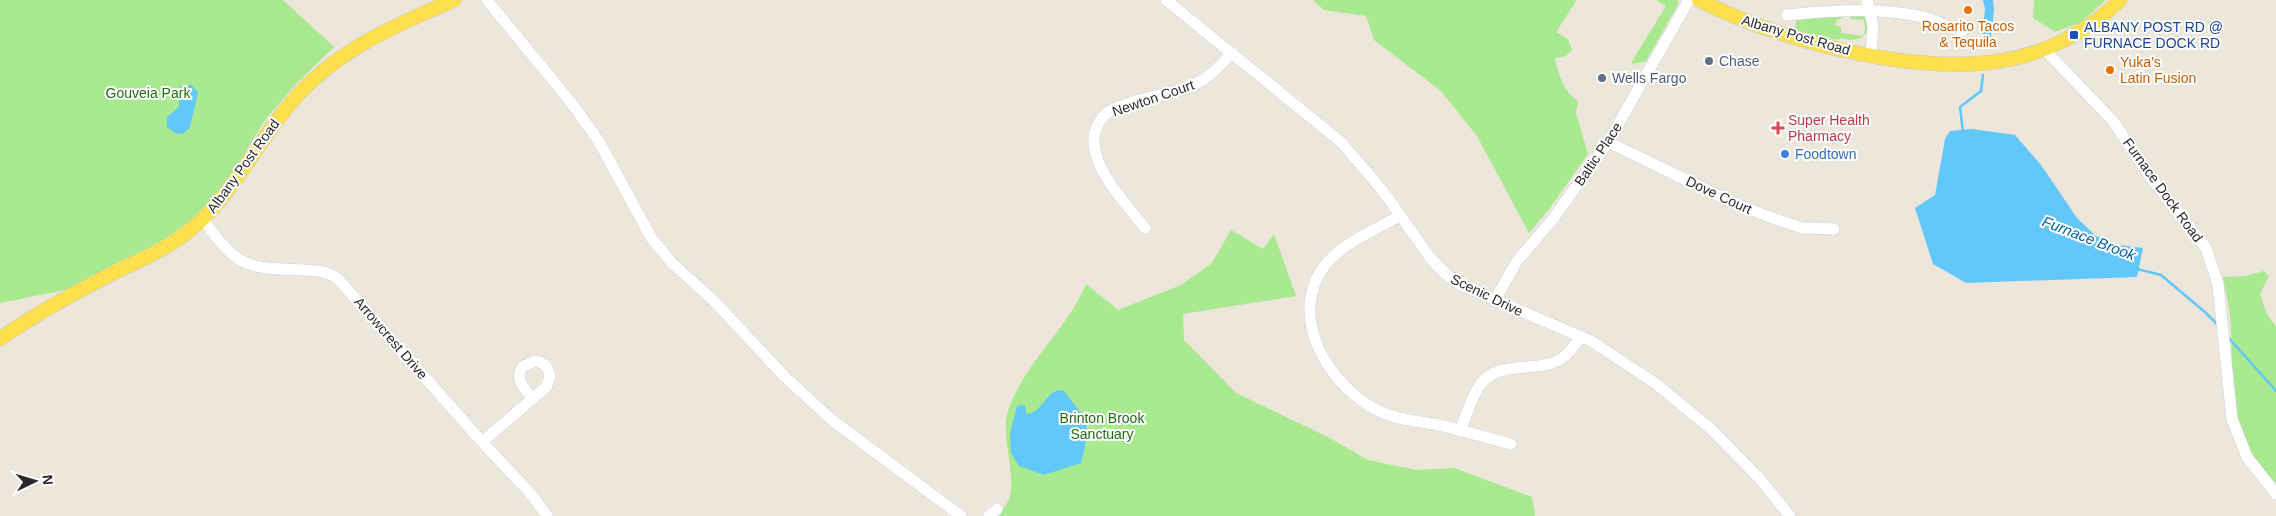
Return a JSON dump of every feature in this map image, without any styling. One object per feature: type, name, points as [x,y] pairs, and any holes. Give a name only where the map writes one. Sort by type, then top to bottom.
[{"type":"main road","name":"Albany Post Road","points":[[0,339],[52,305],[161,249],[203,219],[223,199],[289,104],[314,78],[364,42],[454,0]]},
{"type":"main road","name":"Albany Post Road","points":[[1699,0],[1747,21],[1787,35],[1871,55],[1919,61],[1978,64],[2016,58],[2044,49],[2074,35],[2120,0]]},
{"type":"street","points":[[487,0],[555,82],[598,140],[652,239],[672,263],[715,302],[785,377],[832,420],[961,516]]},
{"type":"street","name":"Scenic Drive","points":[[1166,0],[1341,142],[1383,191],[1398,216],[1431,259],[1447,275],[1461,285],[1580,338],[1591,341],[1655,383],[1711,429],[1758,478],[1790,516]]},
{"type":"street","name":"Baltic Place","points":[[1495,300],[1516,261],[1553,219],[1608,142],[1690,0]]},
{"type":"street","points":[[1868,5],[1873,26],[1871,55]]},
{"type":"street","points":[[1787,15],[1868,5],[1919,16],[1962,31]]},
{"type":"street","name":"Furnace Dock Road","points":[[2044,49],[2113,121],[2154,182],[2198,236],[2214,270],[2220,301],[2230,410],[2236,435],[2250,463],[2276,494]]},
{"type":"street","name":"Newton Court","points":[[1145,228],[1104,174],[1093,151],[1094,130],[1109,111],[1138,101],[1182,91],[1204,80],[1232,53]]},
{"type":"street","name":"Dove Court","points":[[1608,142],[1734,203],[1802,228],[1834,229]]},
{"type":"street","points":[[1398,216],[1346,246],[1326,264],[1313,294],[1311,330],[1317,347],[1328,366],[1357,399],[1380,412],[1511,444]]},
{"type":"street","name":"Arrowcrest Drive","points":[[203,219],[220,244],[238,260],[263,268],[324,271],[338,279],[482,442],[531,494],[547,516]]},
{"type":"street","points":[[1460,431],[1480,385],[1490,376],[1523,366],[1545,365],[1559,360],[1580,338]]},
{"type":"street","points":[[482,442],[533,398]]},
{"type":"green space","name":"Gouveia Park","points":[[0,0],[283,0],[334,47],[296,84],[265,120],[233,172],[212,199],[191,220],[162,241],[70,289],[0,303]]},
{"type":"green space","points":[[1313,0],[1577,0],[1556,32],[1568,39],[1572,50],[1566,56],[1555,58],[1562,82],[1569,93],[1578,101],[1576,113],[1588,154],[1550,208],[1529,233],[1477,136],[1441,91],[1374,40],[1366,16],[1324,10]]},
{"type":"green space","points":[[1656,0],[1678,0],[1678,5],[1646,61],[1633,64],[1631,63],[1666,6]]},
{"type":"green space","points":[[2034,0],[2106,0],[2080,23],[2055,32],[2033,18]]},
{"type":"green space","points":[[1862,13],[1867,17],[1867,32],[1863,36],[1865,30],[1864,20],[1851,19],[1851,16]]},
{"type":"green space","points":[[1842,16],[1835,25],[1841,27],[1841,33],[1863,36],[1851,40],[1841,38],[1838,40],[1795,31],[1796,19]]},
{"type":"green space","name":"Brinton Brook Sanctuary","points":[[1231,230],[1263,249],[1274,234],[1296,296],[1183,314],[1184,340],[1236,393],[1330,438],[1368,460],[1416,470],[1454,468],[1532,497],[1535,516],[995,516],[1005,506],[1010,496],[1011,473],[1006,434],[1008,411],[1024,377],[1078,301],[1086,284],[1118,310],[1181,285],[1212,263]]},
{"type":"green space","points":[[2264,271],[2269,276],[2260,294],[2267,314],[2276,327],[2276,483],[2251,452],[2243,438],[2236,416],[2230,315],[2223,277],[2245,276]]},
{"type":"water","points":[[1983,0],[1993,0],[1994,10],[1990,48],[1981,47],[1985,9]]},
{"type":"water","points":[[191,85],[198,92],[190,127],[183,134],[175,133],[167,127],[167,117],[179,107],[180,87]]},
{"type":"water","points":[[1972,129],[2015,135],[2041,165],[2077,218],[2096,236],[2119,245],[2143,248],[2137,277],[1966,283],[1933,264],[1915,208],[1935,195],[1945,139],[1950,131]]},
{"type":"water","points":[[1058,390],[1064,391],[1087,421],[1085,447],[1081,463],[1044,475],[1019,466],[1011,453],[1010,433],[1017,406],[1025,405],[1026,414],[1031,413],[1036,411],[1049,396]]},
{"type":"waterway","name":"Furnace Brook","points":[[1963,132],[1960,107],[1981,91],[1983,75]]},
{"type":"waterway","name":"Furnace Brook","points":[[2137,269],[2161,275],[2219,326]]},
{"type":"waterway","name":"Furnace Brook","points":[[2227,336],[2276,391]]},
{"type":"place","name":"Rosarito Tacos & Tequila","points":[[1968,10]]},
{"type":"place","name":"ALBANY POST RD @ FURNACE DOCK RD","points":[[2074,35]]},
{"type":"place","name":"Chase","points":[[1709,61]]},
{"type":"place","name":"Yuka's Latin Fusion","points":[[2110,70]]},
{"type":"place","name":"Wells Fargo","points":[[1602,78]]},
{"type":"place","name":"Super Health Pharmacy","points":[[1778,128]]},
{"type":"place","name":"Foodtown","points":[[1785,154]]}]
